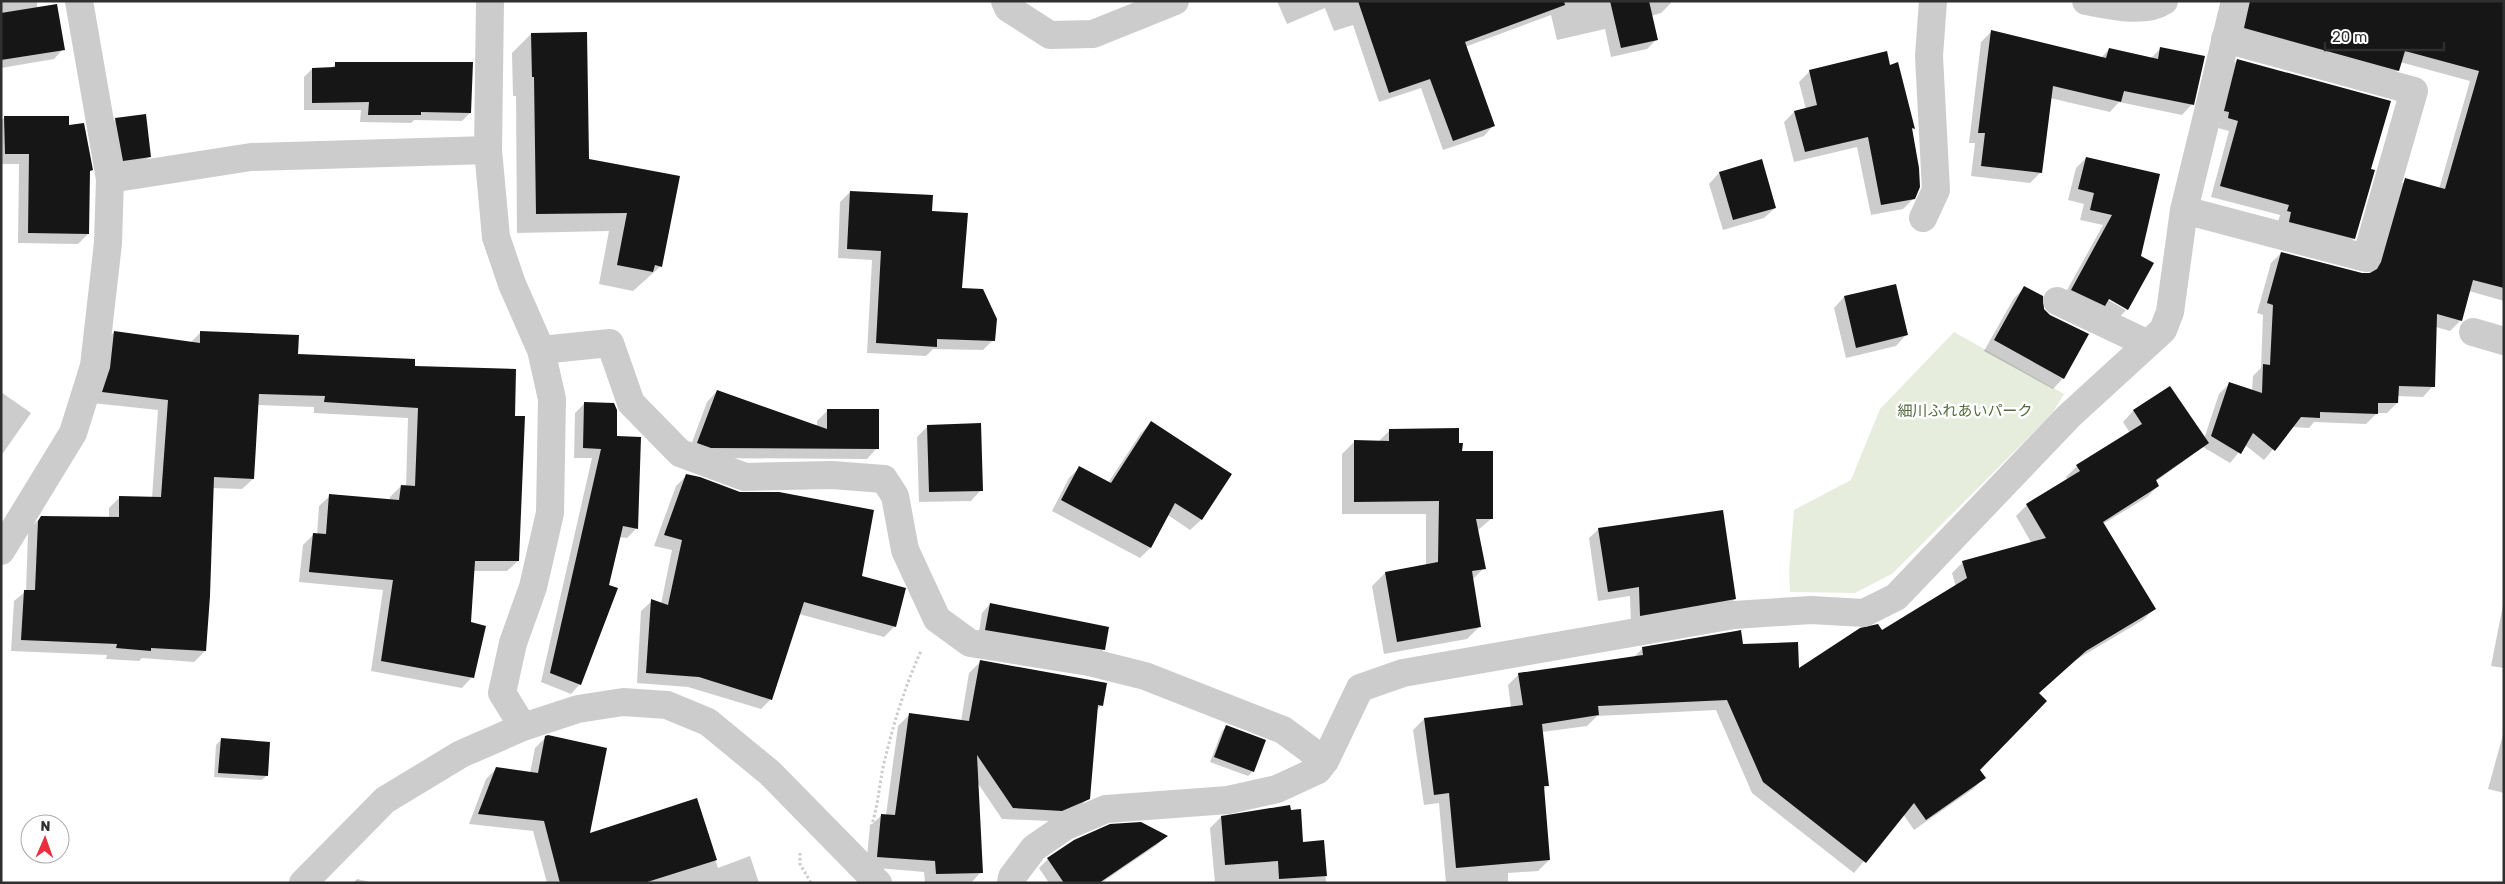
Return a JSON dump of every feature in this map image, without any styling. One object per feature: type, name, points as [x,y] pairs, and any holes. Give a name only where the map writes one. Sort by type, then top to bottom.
[{"type":"street","points":[[1,551],[73,433],[94,366],[108,243],[110,179],[79,1]]},
{"type":"street","points":[[490,1],[488,150],[496,237],[512,284],[542,350],[552,399],[550,513],[533,588],[513,643],[502,694],[523,727]]},
{"type":"street","points":[[1005,1],[1008,8],[1050,34],[1093,34],[1175,1]]},
{"type":"street","points":[[1924,218],[1936,190],[1929,56],[1933,1]]},
{"type":"street","points":[[2086,1],[2122,8],[2158,4],[2164,1]]},
{"type":"street","points":[[1010,883],[1012,877],[1034,848],[1066,826],[1106,809],[1228,800],[1277,789],[1318,770],[1325,761],[1360,688],[1403,673],[1734,615],[1811,610],[1864,613],[1896,597],[2069,416],[2163,330],[2170,312],[2184,210],[2235,1]]},
{"type":"street","points":[[2184,210],[2366,258],[2414,92],[2225,39]]},
{"type":"street","points":[[110,179],[251,157],[488,150]]},
{"type":"street","points":[[2057,301],[2148,344]]},
{"type":"street","points":[[2473,332],[2504,341]]},
{"type":"street","points":[[542,350],[610,343],[631,403],[680,453],[745,477],[832,475],[884,479],[895,496],[905,550],[937,619],[970,643],[1089,662],[1145,676],[1283,730],[1325,761]]},
{"type":"street","points":[[303,883],[385,800],[462,754],[523,727],[578,709],[623,702],[667,704],[708,722],[763,767],[878,883]]},
{"type":"path","points":[[852,856],[867,836],[878,808],[884,761],[906,682],[937,619]]},
{"type":"green space","name":"細川ふれあいパーク","points":[[1954,332],[2064,394],[2052,414],[1892,574],[1855,593],[1790,592],[1789,572],[1794,510],[1851,480],[1880,409]]},
{"type":"building","points":[[1358,1],[1564,1],[1565,5],[1465,42],[1495,126],[1453,141],[1430,79],[1389,93]]},
{"type":"building","points":[[1610,1],[1649,1],[1658,40],[1621,48]]},
{"type":"building","points":[[2250,1],[2504,1],[2504,288],[2473,280],[2462,321],[2437,314],[2435,387],[2399,386],[2398,403],[2378,403],[2378,414],[2320,412],[2320,418],[2301,417],[2275,451],[2253,433],[2241,454],[2211,436],[2229,382],[2262,393],[2263,364],[2270,365],[2273,305],[2267,303],[2281,252],[2362,273],[2370,273],[2377,269],[2381,262],[2405,178],[2445,189],[2479,71],[2405,51],[2399,71],[2244,28]]},
{"type":"building","points":[[57,4],[65,50],[1,60],[1,13]]},
{"type":"building","points":[[1991,30],[2106,58],[2109,48],[2158,59],[2160,47],[2205,56],[2194,105],[2124,91],[2121,102],[2053,86],[2042,173],[1981,166],[1985,133],[1978,133]]},
{"type":"building","points":[[587,32],[589,159],[680,176],[662,267],[655,265],[653,272],[617,265],[627,213],[536,214],[534,77],[532,77],[531,33]]},
{"type":"building","points":[[1887,51],[1890,65],[1898,62],[1915,129],[1912,128],[1919,168],[1920,187],[1915,199],[1881,205],[1868,137],[1805,152],[1794,111],[1817,105],[1809,70]]},
{"type":"building","points":[[2237,59],[2391,101],[2371,169],[2375,170],[2355,239],[2289,222],[2291,212],[2287,211],[2289,205],[2220,186],[2238,121],[2228,118],[2229,112],[2224,111]]},
{"type":"building","points":[[335,62],[473,62],[471,113],[421,112],[421,115],[368,115],[369,102],[312,103],[312,68],[335,67]]},
{"type":"building","points":[[146,114],[151,157],[123,161],[115,118]]},
{"type":"building","points":[[4,116],[69,116],[69,125],[84,123],[93,170],[90,171],[89,234],[28,233],[29,154],[5,154]]},
{"type":"building","points":[[2086,157],[2160,174],[2141,256],[2154,263],[2128,310],[2109,299],[2105,306],[2071,290],[2112,215],[2090,210],[2094,193],[2078,189]]},
{"type":"building","points":[[1762,159],[1776,208],[1733,220],[1719,172]]},
{"type":"building","points":[[850,191],[933,195],[932,211],[968,213],[962,288],[983,289],[997,319],[995,341],[937,339],[937,347],[876,343],[881,251],[847,249]]},
{"type":"building","points":[[1896,284],[1908,335],[1856,348],[1844,296]]},
{"type":"building","points":[[2024,286],[2043,296],[2044,309],[2050,315],[2089,334],[2064,379],[1994,340]]},
{"type":"building","points":[[114,331],[200,343],[200,331],[299,335],[298,354],[415,359],[415,366],[516,369],[515,416],[525,416],[519,561],[475,561],[471,622],[486,626],[474,678],[381,661],[393,580],[309,572],[313,533],[326,534],[329,494],[399,500],[401,485],[415,486],[418,408],[324,402],[325,396],[259,394],[254,479],[214,477],[206,651],[151,648],[151,651],[116,648],[117,644],[21,640],[24,590],[35,590],[38,521],[41,516],[119,517],[119,496],[161,497],[168,400],[102,392],[110,368]]},
{"type":"building","points":[[2170,386],[2209,443],[2156,480],[2159,486],[2103,522],[2156,609],[2086,651],[2039,693],[2047,701],[1980,770],[1986,778],[1926,820],[1914,803],[1866,863],[1763,782],[1727,700],[1598,706],[1599,715],[1542,724],[1549,786],[1544,786],[1550,860],[1456,868],[1449,793],[1434,795],[1424,718],[1523,705],[1518,673],[1643,655],[1642,647],[1741,630],[1743,644],[1798,642],[1799,668],[1860,628],[1878,624],[1882,630],[1967,578],[1962,561],[2046,538],[2026,504],[2080,471],[2076,465],[2142,424],[2133,410]]},
{"type":"building","points":[[717,390],[827,429],[827,409],[879,409],[879,449],[711,448],[697,443]]},
{"type":"building","points":[[584,402],[614,403],[617,410],[617,436],[641,437],[638,529],[623,526],[609,585],[618,588],[581,685],[550,673],[601,449],[583,448]]},
{"type":"building","points":[[1151,421],[1232,474],[1202,520],[1175,503],[1151,548],[1061,500],[1079,466],[1111,483]]},
{"type":"building","points":[[981,423],[983,491],[929,492],[927,425]]},
{"type":"building","points":[[1459,428],[1459,443],[1463,443],[1462,451],[1493,451],[1493,519],[1476,519],[1486,569],[1472,571],[1481,627],[1397,642],[1385,572],[1438,562],[1439,501],[1354,502],[1354,440],[1389,441],[1389,429]]},
{"type":"building","points":[[686,474],[700,477],[740,492],[779,492],[874,510],[862,576],[906,588],[896,627],[804,602],[772,700],[699,677],[646,673],[651,599],[668,605],[682,540],[664,535]]},
{"type":"building","points":[[1723,510],[1736,599],[1640,616],[1639,587],[1608,592],[1598,528]]},
{"type":"building","points":[[990,603],[1109,627],[1105,650],[985,630]]},
{"type":"building","points":[[980,660],[1107,683],[1103,706],[1098,705],[1090,799],[1062,811],[1013,808],[977,755],[983,873],[936,874],[935,861],[877,857],[881,814],[895,815],[909,713],[969,721]]},
{"type":"building","points":[[1226,725],[1266,740],[1254,772],[1214,757]]},
{"type":"building","points":[[548,735],[607,748],[590,833],[697,798],[717,860],[644,883],[560,883],[544,821],[478,814],[496,767],[538,773],[545,736]]},
{"type":"building","points":[[221,738],[270,742],[268,776],[218,773]]},
{"type":"building","points":[[1290,805],[1291,810],[1301,809],[1303,842],[1324,840],[1327,876],[1279,879],[1278,861],[1225,865],[1221,816]]},
{"type":"building","points":[[1141,822],[1168,836],[1099,883],[1064,883],[1047,858],[1074,840],[1110,824]]}]
